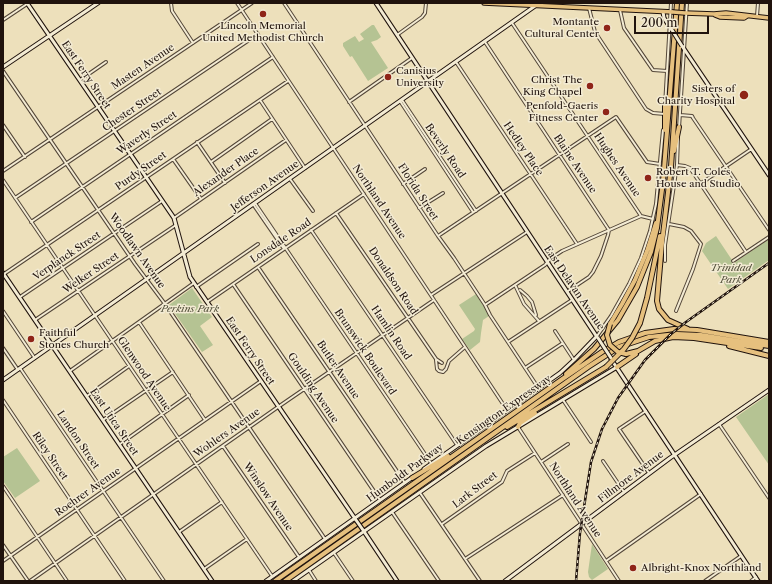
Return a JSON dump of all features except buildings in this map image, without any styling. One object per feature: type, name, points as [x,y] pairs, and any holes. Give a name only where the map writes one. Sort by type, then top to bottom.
[{"type":"highway","points":[[638,351],[626,354],[615,351],[609,343],[607,332],[635,280],[647,251],[655,220],[663,182],[677,3]]},
{"type":"highway","points":[[682,3],[671,168],[666,224],[657,292],[658,305],[668,320],[689,329]]},
{"type":"highway","points":[[665,105],[665,131],[667,138]]},
{"type":"highway","points":[[671,168],[679,127]]},
{"type":"highway","points":[[561,380],[594,349],[609,332],[637,288],[655,237],[655,220]]},
{"type":"highway","points":[[501,429],[558,397],[606,367],[624,349],[640,323],[662,228],[666,224]]},
{"type":"highway","name":"Kensington Expressway","points":[[276,581],[561,380],[602,352],[628,339],[654,332],[689,329],[769,342]]},
{"type":"highway","name":"Kensington Expressway","points":[[285,581],[603,356],[618,348],[636,340],[659,335],[682,334],[769,348]]},
{"type":"highway","points":[[616,367],[652,342],[662,339],[682,337],[769,348]]},
{"type":"highway","points":[[711,341],[769,356]]},
{"type":"highway","points":[[518,427],[520,423],[558,397]]},
{"type":"highway","points":[[412,478],[459,451]]},
{"type":"main road","points":[[484,3],[714,14],[720,17],[738,18],[744,18],[747,16],[769,18]]},
{"type":"street","points":[[3,20],[27,3]]},
{"type":"street","name":"East Ferry Street","points":[[27,3],[174,218],[189,276],[397,581]]},
{"type":"street","points":[[3,67],[98,3]]},
{"type":"street","points":[[171,3],[172,11],[193,42]]},
{"type":"street","name":"Northland Avenue","points":[[237,3],[507,411]]},
{"type":"street","name":"Masten Avenue","points":[[3,172],[252,3]]},
{"type":"street","name":"Florida Street","points":[[284,3],[419,208],[485,304],[490,315],[539,389]]},
{"type":"street","name":"East Delavan Avenue","points":[[376,3],[758,581]]},
{"type":"street","points":[[396,35],[422,17],[425,13],[426,3]]},
{"type":"street","name":"Humboldt Parkway","points":[[266,581],[355,519],[431,463],[539,389],[574,360],[597,337],[630,284],[655,220],[665,114],[672,12],[671,3]]},
{"type":"street","points":[[665,262],[666,224],[676,165],[687,3]]},
{"type":"street","points":[[757,17],[758,3]]},
{"type":"street","name":"Jefferson Avenue","points":[[3,380],[535,6]]},
{"type":"street","points":[[589,8],[595,32],[646,109],[653,113],[665,114]]},
{"type":"street","points":[[620,10],[624,28],[653,70],[667,71]]},
{"type":"street","points":[[663,12],[664,18],[769,175]]},
{"type":"street","name":"Hughes Avenue","points":[[512,23],[641,216]]},
{"type":"street","name":"Chester Street","points":[[15,198],[258,34]]},
{"type":"street","name":"Blaine Avenue","points":[[485,42],[609,230]]},
{"type":"street","name":"Waverly Street","points":[[31,222],[273,58]]},
{"type":"street","points":[[349,102],[412,58]]},
{"type":"street","points":[[80,80],[106,62]]},
{"type":"street","name":"Hedley Place","points":[[456,62],[577,244]]},
{"type":"street","name":"Woodlawn Avenue","points":[[3,71],[146,280],[165,304],[325,539]]},
{"type":"street","name":"Purdy Street","points":[[3,274],[7,274],[173,158],[288,81]]},
{"type":"street","points":[[260,100],[305,168]]},
{"type":"street","name":"Beverly Road","points":[[401,101],[475,212]]},
{"type":"street","points":[[680,115],[693,117],[769,230]]},
{"type":"street","points":[[438,236],[616,117],[647,162],[661,164]]},
{"type":"street","points":[[211,162],[272,119]]},
{"type":"street","points":[[3,125],[25,157]]},
{"type":"street","name":"Alexander Place","points":[[174,218],[286,140]]},
{"type":"street","points":[[197,142],[225,183]]},
{"type":"street","points":[[700,184],[752,150]]},
{"type":"street","points":[[173,158],[201,199]]},
{"type":"street","points":[[676,165],[690,168],[746,252]]},
{"type":"street","points":[[403,184],[425,169]]},
{"type":"street","points":[[290,178],[313,211]]},
{"type":"street","name":"Glenwood Avenue","points":[[3,180],[272,577]]},
{"type":"street","points":[[419,208],[443,192]]},
{"type":"street","name":"Lonsdale Road","points":[[207,302],[364,194]]},
{"type":"street","name":"Verplanck Street","points":[[20,297],[162,201]]},
{"type":"street","name":"Brunswick Boulevard","points":[[254,204],[431,463]]},
{"type":"street","name":"Donaldson Road","points":[[336,213],[436,359],[442,363]]},
{"type":"street","points":[[485,304],[515,285],[562,251],[641,216],[655,220]]},
{"type":"street","points":[[666,224],[684,227],[691,231],[701,244],[693,270],[676,311]]},
{"type":"street","name":"Welker Street","points":[[35,320],[176,225]]},
{"type":"street","name":"Hamlin Road","points":[[311,230],[457,445]]},
{"type":"street","points":[[567,292],[589,277],[593,272],[601,256],[609,230]]},
{"type":"street","points":[[431,295],[527,232]]},
{"type":"street","points":[[733,261],[769,237]]},
{"type":"street","points":[[70,371],[165,304],[258,244]]},
{"type":"street","name":"Butler Avenue","points":[[258,267],[405,483]]},
{"type":"street","name":"East Utica Street","points":[[3,274],[104,420],[212,581]]},
{"type":"street","name":"Goulding Avenue","points":[[233,284],[380,500]]},
{"type":"street","points":[[515,285],[527,309],[536,316]]},
{"type":"street","points":[[518,290],[527,296],[532,302],[536,316],[540,322]]},
{"type":"street","name":"Wohlers Avenue","points":[[29,581],[434,300]]},
{"type":"street","points":[[508,342],[572,300]]},
{"type":"street","points":[[3,311],[34,358]]},
{"type":"street","points":[[139,322],[205,420]]},
{"type":"street","points":[[555,331],[574,360]]},
{"type":"street","points":[[525,368],[563,343]]},
{"type":"street","name":"Landon Street","points":[[3,348],[19,369],[164,581]]},
{"type":"street","points":[[448,361],[446,369],[443,372],[440,372],[437,366],[448,361],[465,348]]},
{"type":"street","name":"Donaldson Road","points":[[436,359],[437,366]]},
{"type":"street","points":[[442,363],[445,364],[446,369]]},
{"type":"street","points":[[87,396],[129,366]]},
{"type":"street","points":[[293,581],[486,446],[616,367]]},
{"type":"street","points":[[104,420],[173,372]]},
{"type":"street","name":"Roehrer Avenue","points":[[3,560],[261,381]]},
{"type":"street","name":"Fillmore Avenue","points":[[505,581],[675,455],[769,390]]},
{"type":"street","points":[[120,444],[189,395]]},
{"type":"street","name":"Riley Street","points":[[3,400],[125,581]]},
{"type":"street","points":[[563,400],[591,442]]},
{"type":"street","points":[[646,411],[619,429],[649,474]]},
{"type":"street","points":[[719,424],[769,498]]},
{"type":"street","name":"Northland Avenue","points":[[518,427],[619,581]]},
{"type":"street","points":[[541,462],[568,444]]},
{"type":"street","name":"Winslow Avenue","points":[[223,446],[300,558]]},
{"type":"street","name":"Lark Street","points":[[442,524],[502,482],[507,471],[535,453]]},
{"type":"street","points":[[603,461],[624,492]]},
{"type":"street","points":[[3,486],[67,581]]},
{"type":"street","points":[[420,492],[480,581]]},
{"type":"street","points":[[606,561],[700,494]]},
{"type":"street","points":[[465,559],[562,495]]},
{"type":"street","points":[[179,532],[222,502]]},
{"type":"street","points":[[392,512],[439,581]]},
{"type":"street","points":[[204,569],[247,539]]},
{"type":"street","points":[[3,545],[29,581]]},
{"type":"street","points":[[334,553],[353,581]]},
{"type":"street","points":[[705,581],[741,556]]},
{"type":"street","points":[[309,570],[316,581]]},
{"type":"street","points":[[751,581],[756,578]]},
{"type":"green space","points":[[374,25],[381,37],[371,42],[388,68],[368,81],[352,56],[350,57],[343,46],[343,43],[355,36],[359,42],[364,39],[360,34]]},
{"type":"green space","name":"Trinidad Park","points":[[716,236],[734,263],[769,239],[769,260],[728,289],[702,251],[706,243]]},
{"type":"green space","name":"Perkins Park","points":[[192,288],[212,317],[200,326],[213,345],[202,352],[169,305]]},
{"type":"green space","points":[[476,294],[489,316],[483,320],[480,342],[470,350],[462,339],[475,329],[459,305]]},
{"type":"green space","points":[[769,394],[769,465],[736,417]]},
{"type":"green space","points":[[17,448],[40,481],[15,498],[3,481],[3,457]]},
{"type":"green space","points":[[592,544],[608,569],[592,580],[589,577],[588,572]]},
{"type":"railway","points":[[576,581],[580,533],[591,462],[602,429],[618,398],[645,360],[671,334],[769,263]]},
{"type":"place","name":"Lincoln Memorial United Methodist Church","points":[[263,14]]},
{"type":"place","name":"Montante Cultural Center","points":[[607,28]]},
{"type":"place","name":"Canisius University","points":[[388,77]]},
{"type":"place","name":"Christ The King Chapel","points":[[590,86]]},
{"type":"place","name":"Sisters of Charity Hospital","points":[[744,95]]},
{"type":"place","name":"Penfold-Gaeris Fitness Center","points":[[606,112]]},
{"type":"place","name":"Robert T. Coles House and Studio","points":[[648,178]]},
{"type":"place","name":"Faithful Stones Church","points":[[31,339]]},
{"type":"place","name":"Albright-Knox Northland","points":[[633,568]]}]
